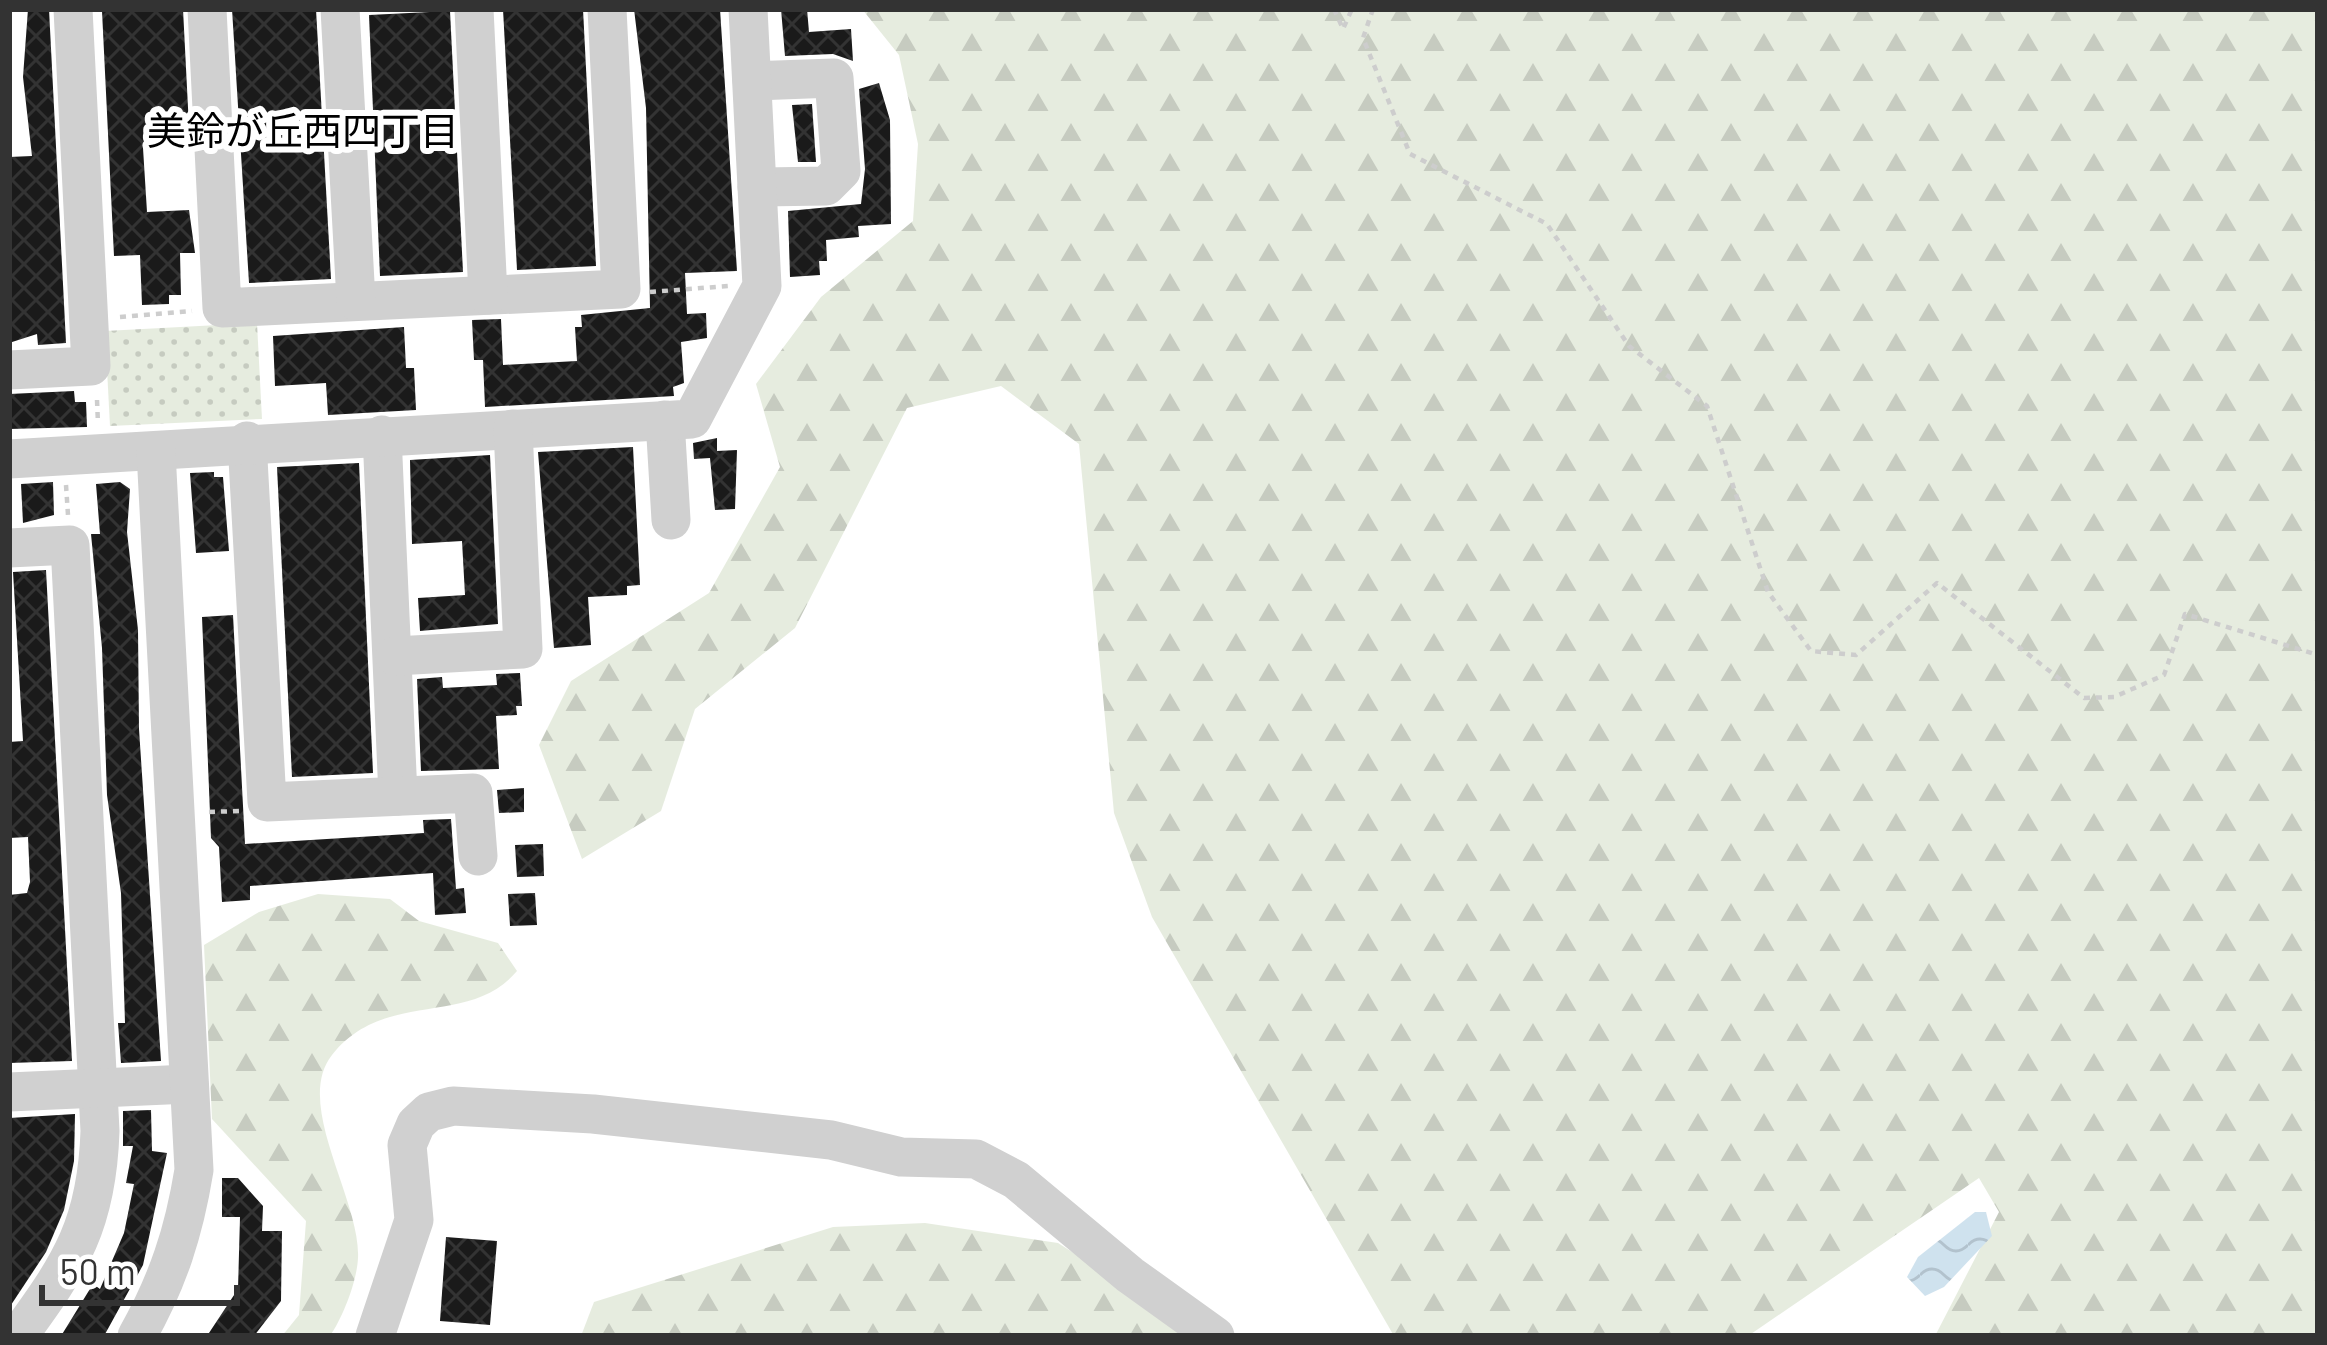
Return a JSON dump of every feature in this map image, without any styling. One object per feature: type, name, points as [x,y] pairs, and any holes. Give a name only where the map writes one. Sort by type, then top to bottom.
[{"type":"street","points":[[9,370],[91,366],[73,9]]},
{"type":"street","points":[[207,9],[222,308],[621,289],[607,9]]},
{"type":"street","points":[[340,9],[356,301]]},
{"type":"street","points":[[474,9],[488,295]]},
{"type":"street","points":[[9,459],[156,452],[247,441],[692,418],[762,286],[748,9]]},
{"type":"street","points":[[752,81],[834,79],[841,171],[826,186],[758,187]]},
{"type":"street","points":[[664,420],[671,520]]},
{"type":"street","points":[[395,656],[524,650],[513,429]]},
{"type":"street","points":[[382,435],[398,796]]},
{"type":"street","points":[[247,441],[267,802],[473,793],[478,856]]},
{"type":"street","points":[[137,1336],[164,1287],[183,1235],[194,1170],[156,452]]},
{"type":"street","points":[[9,548],[70,545],[97,1088],[98,1180],[90,1221],[68,1269],[18,1336]]},
{"type":"street","points":[[9,1092],[189,1084]]},
{"type":"street","points":[[375,1336],[414,1220],[407,1145],[416,1124],[430,1112],[453,1106],[617,1117],[830,1140],[901,1156],[976,1160],[1016,1180],[1130,1275],[1216,1336]]},
{"type":"path","points":[[1334,9],[1343,29],[1352,9]]},
{"type":"path","points":[[1373,9],[1363,38],[1410,154],[1547,224],[1629,346],[1707,406],[1768,592],[1811,651],[1856,655],[1937,583],[2084,698],[2114,698],[2164,675],[2185,614],[2318,655]]},
{"type":"path","points":[[621,289],[762,286]]},
{"type":"path","points":[[89,320],[222,308]]},
{"type":"path","points":[[200,813],[256,810],[267,802]]},
{"type":"green space","points":[[862,9],[2318,9],[2318,1336],[1935,1336],[1999,1212],[1979,1178],[1748,1336],[1394,1336],[1152,917],[1114,813],[1079,444],[1001,386],[907,408],[795,628],[695,709],[661,811],[582,859],[539,745],[571,681],[709,593],[780,467],[756,384],[821,297],[913,221],[918,144],[899,55]]},
{"type":"green space","points":[[257,323],[262,419],[110,426],[105,331]]},
{"type":"green space","points":[[318,894],[390,899],[419,921],[498,943],[517,971],[475,999],[377,1022],[353,1034],[332,1055],[322,1075],[320,1099],[356,1235],[357,1267],[330,1336],[282,1336],[299,1315],[306,1221],[212,1119],[204,945],[259,912]]},
{"type":"green space","points":[[925,1223],[1058,1243],[1170,1314],[1189,1336],[581,1336],[594,1302],[833,1227]]},
{"type":"water","points":[[1975,1212],[1986,1212],[1992,1236],[1944,1287],[1925,1296],[1907,1277],[1918,1257]]},
{"type":"building","points":[[28,9],[49,9],[66,343],[38,345],[37,334],[9,343],[9,157],[32,156],[23,77]]},
{"type":"building","points":[[183,9],[190,147],[143,148],[147,212],[189,210],[195,253],[180,253],[181,295],[169,295],[169,304],[142,305],[140,255],[114,256],[102,11]]},
{"type":"building","points":[[232,9],[316,9],[331,279],[249,283]]},
{"type":"building","points":[[503,9],[583,9],[596,266],[517,270]]},
{"type":"building","points":[[634,9],[720,9],[737,271],[685,273],[687,314],[706,313],[707,338],[681,342],[684,383],[673,387],[674,396],[485,407],[483,360],[474,360],[472,320],[501,319],[503,365],[577,361],[575,327],[582,327],[581,315],[650,308],[646,108]]},
{"type":"building","points":[[781,9],[807,9],[809,32],[851,29],[853,61],[833,54],[785,56]]},
{"type":"building","points":[[450,11],[463,272],[380,276],[369,15]]},
{"type":"building","points":[[879,83],[890,120],[891,224],[858,226],[859,237],[826,240],[827,261],[819,261],[820,275],[790,277],[788,211],[861,204],[865,169],[859,89]]},
{"type":"building","points":[[812,104],[816,162],[798,162],[792,105]]},
{"type":"building","points":[[404,327],[406,368],[414,368],[416,410],[328,415],[326,383],[275,386],[273,336]]},
{"type":"building","points":[[74,391],[75,402],[86,402],[87,427],[9,429],[9,394]]},
{"type":"building","points":[[717,438],[717,451],[737,450],[735,509],[715,510],[710,458],[694,459],[693,443]]},
{"type":"building","points":[[633,447],[640,585],[627,586],[627,595],[588,597],[591,645],[554,648],[538,452]]},
{"type":"building","points":[[490,455],[498,624],[420,631],[418,598],[465,595],[462,541],[412,544],[410,460]]},
{"type":"building","points":[[359,463],[373,773],[292,777],[277,467]]},
{"type":"building","points":[[214,472],[214,477],[223,477],[229,551],[196,553],[190,473]]},
{"type":"building","points":[[53,482],[54,515],[23,523],[21,484]]},
{"type":"building","points":[[120,482],[130,489],[127,532],[138,630],[139,729],[161,1061],[121,1063],[118,1023],[125,1023],[121,893],[107,795],[102,648],[91,534],[100,534],[96,484]]},
{"type":"building","points":[[46,570],[72,1061],[9,1063],[9,895],[27,893],[30,882],[28,837],[9,838],[9,742],[23,741],[13,572]]},
{"type":"building","points":[[233,615],[245,844],[424,833],[423,820],[451,819],[456,889],[464,888],[466,913],[435,915],[433,873],[250,886],[250,900],[222,902],[219,847],[211,838],[202,617]]},
{"type":"building","points":[[520,673],[522,706],[516,706],[517,715],[496,716],[499,769],[421,771],[417,679],[442,677],[443,688],[497,685],[496,674]]},
{"type":"building","points":[[524,788],[524,812],[499,813],[497,790]]},
{"type":"building","points":[[543,844],[544,876],[517,877],[515,845]]},
{"type":"building","points":[[535,893],[537,925],[510,926],[508,894]]},
{"type":"building","points":[[151,1110],[152,1151],[167,1153],[143,1265],[104,1336],[61,1336],[93,1284],[100,1289],[124,1233],[134,1184],[126,1183],[133,1146],[123,1146],[123,1111]]},
{"type":"building","points":[[75,1114],[74,1161],[64,1210],[46,1252],[9,1308],[9,1118]]},
{"type":"building","points":[[222,1178],[238,1178],[263,1206],[262,1231],[282,1231],[281,1301],[254,1336],[207,1336],[238,1289],[240,1217],[222,1217]]},
{"type":"building","points":[[446,1237],[497,1241],[490,1325],[440,1321]]},
{"type":"district","name":"美鈴が丘西四丁目","points":[[303,131]]}]
